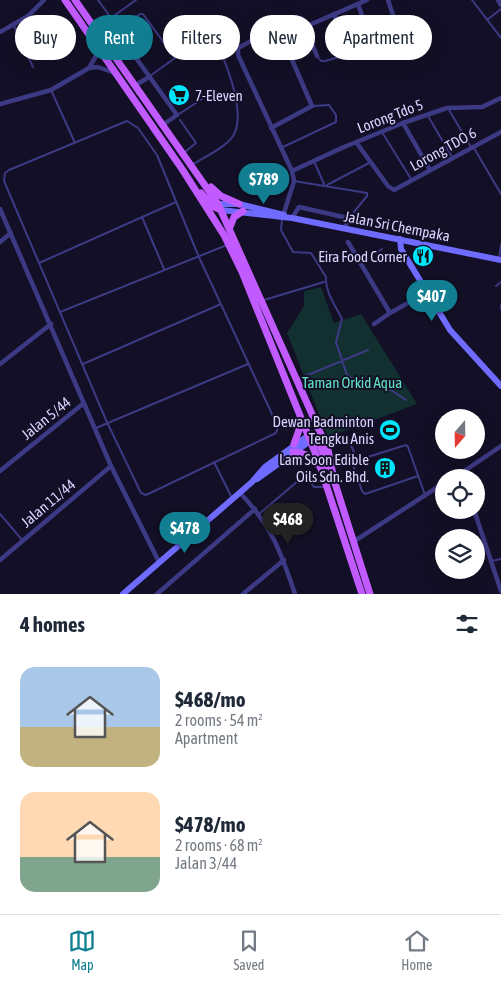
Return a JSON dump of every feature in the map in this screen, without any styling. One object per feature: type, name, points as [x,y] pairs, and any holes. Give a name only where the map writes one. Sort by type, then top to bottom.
[{"type":"main road","points":[[64,0],[86,32]]},
{"type":"main road","points":[[75,0],[86,15]]},
{"type":"main road","points":[[106,60],[224,235],[242,272],[310,438],[362,594]]},
{"type":"main road","points":[[118,60],[199,175],[230,227],[326,446],[334,480],[370,594]]},
{"type":"main road","points":[[182,170],[208,202],[218,207]]},
{"type":"main road","points":[[199,175],[221,196],[239,204]]},
{"type":"main road","points":[[218,207],[224,235]]},
{"type":"main road","points":[[230,227],[234,217],[243,211]]},
{"type":"main road","points":[[304,399],[312,426],[310,438]]},
{"type":"main road","points":[[294,444],[299,430],[300,412]]},
{"type":"main road","points":[[310,438],[320,446],[334,480]]},
{"type":"main road","points":[[293,452],[302,453],[312,458],[319,468]]},
{"type":"street","points":[[0,32],[14,26],[44,0]]},
{"type":"street","points":[[315,22],[367,0]]},
{"type":"street","points":[[388,0],[393,15]]},
{"type":"street","points":[[498,0],[501,5]]},
{"type":"street","points":[[358,4],[362,15]]},
{"type":"street","points":[[250,41],[238,48],[238,54],[292,171],[294,180],[286,217]]},
{"type":"street","points":[[315,50],[317,56]]},
{"type":"street","points":[[0,104],[51,90],[88,68],[93,60]]},
{"type":"street","points":[[137,60],[177,115],[164,124]]},
{"type":"street","points":[[271,128],[312,106],[292,60]]},
{"type":"street","points":[[88,68],[105,68],[119,77]]},
{"type":"street","points":[[136,85],[149,77]]},
{"type":"street","name":"Lorong Tdo 5","points":[[292,171],[403,123],[448,108],[482,107],[501,98]]},
{"type":"street","points":[[403,123],[430,170]]},
{"type":"street","name":"Lorong TDO 6","points":[[371,162],[390,189],[397,190],[452,157],[501,132]]},
{"type":"street","points":[[356,142],[371,162]]},
{"type":"street","points":[[218,207],[239,204],[286,217]]},
{"type":"street","points":[[218,207],[286,217],[299,207],[348,218],[345,228]]},
{"type":"street","points":[[0,209],[111,466],[159,562]]},
{"type":"street","name":"Jalan Sri Chempaka","points":[[286,217],[500,260]]},
{"type":"street","points":[[0,242],[11,234]]},
{"type":"street","points":[[400,239],[401,249],[450,330],[501,386]]},
{"type":"street","points":[[348,242],[390,314]]},
{"type":"street","points":[[374,324],[426,293]]},
{"type":"street","points":[[0,364],[51,324]]},
{"type":"street","name":"Jalan 5/44","points":[[0,471],[84,403]]},
{"type":"street","points":[[123,594],[240,493],[265,467],[294,444],[310,438]]},
{"type":"street","points":[[252,482],[269,472],[310,438]]},
{"type":"street","points":[[470,469],[501,446]]},
{"type":"street","name":"Jalan 11/44","points":[[0,560],[111,466]]},
{"type":"street","points":[[353,542],[435,489]]},
{"type":"street","points":[[240,493],[255,509],[271,531],[284,560],[295,594]]},
{"type":"street","points":[[158,594],[255,509]]},
{"type":"street","points":[[477,519],[500,584],[501,592]]},
{"type":"street","points":[[243,594],[284,560]]},
{"type":"lane","points":[[98,0],[109,15]]},
{"type":"lane","points":[[115,15],[136,0]]},
{"type":"lane","points":[[472,0],[501,38]]},
{"type":"lane","points":[[487,20],[501,9]]},
{"type":"lane","points":[[14,26],[33,67]]},
{"type":"lane","points":[[149,77],[174,60],[174,57],[153,28]]},
{"type":"lane","points":[[317,56],[323,62],[330,60]]},
{"type":"lane","points":[[192,165],[229,140],[237,125],[230,73],[224,60]]},
{"type":"lane","points":[[51,90],[75,143]]},
{"type":"lane","points":[[177,115],[202,98]]},
{"type":"lane","points":[[281,148],[336,122],[336,115],[329,105],[312,106]]},
{"type":"lane","points":[[448,108],[501,194]]},
{"type":"lane","points":[[428,115],[452,157]]},
{"type":"lane","points":[[180,120],[196,143],[184,153]]},
{"type":"lane","points":[[127,121],[132,122],[157,155],[198,256],[278,430],[146,495],[141,493],[108,424],[4,181],[5,173],[75,143],[127,121]]},
{"type":"lane","points":[[382,132],[412,181]]},
{"type":"lane","points":[[314,161],[326,185]]},
{"type":"lane","points":[[326,185],[371,162]]},
{"type":"lane","points":[[294,180],[367,193],[367,196],[354,212]]},
{"type":"lane","points":[[39,263],[176,202]]},
{"type":"lane","points":[[286,217],[281,230],[292,251],[296,254],[311,253],[325,275],[325,282],[342,319],[336,341],[346,375],[357,382],[391,390],[406,400]]},
{"type":"lane","points":[[142,218],[164,270]]},
{"type":"lane","points":[[60,312],[228,244]]},
{"type":"lane","points":[[500,260],[501,245]]},
{"type":"lane","points":[[360,262],[382,249]]},
{"type":"lane","points":[[262,301],[325,282]]},
{"type":"lane","points":[[496,286],[501,282]]},
{"type":"lane","points":[[83,364],[221,304]]},
{"type":"lane","points":[[296,380],[368,350]]},
{"type":"lane","points":[[96,428],[248,364]]},
{"type":"lane","points":[[326,446],[348,440],[354,452]]},
{"type":"lane","points":[[418,476],[365,494],[362,491],[353,465],[355,462],[404,445],[408,447],[425,495]]},
{"type":"lane","points":[[214,462],[233,499]]},
{"type":"lane","points":[[259,514],[305,476],[314,487],[326,486]]},
{"type":"lane","points":[[0,514],[23,541]]},
{"type":"lane","points":[[491,561],[501,559]]},
{"type":"green space","name":"Taman Orkid Aqua","points":[[321,287],[334,323],[361,314],[417,404],[328,437],[287,333],[304,306],[304,291]]},
{"type":"place","name":"7-Eleven","points":[[179,95]]},
{"type":"place","name":"Eira Food Corner","points":[[423,256]]},
{"type":"place","name":"Dewan Badminton Tengku Anis","points":[[390,430]]},
{"type":"place","name":"Lam Soon Edible Oils Sdn. Bhd.","points":[[385,468]]}]
